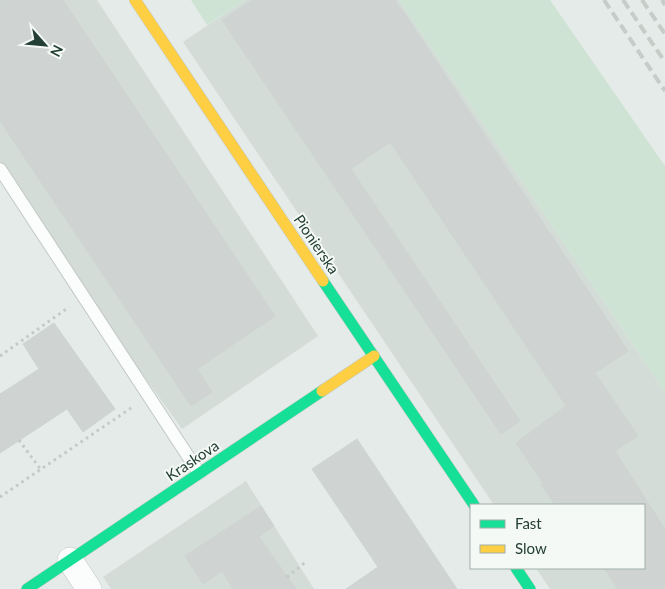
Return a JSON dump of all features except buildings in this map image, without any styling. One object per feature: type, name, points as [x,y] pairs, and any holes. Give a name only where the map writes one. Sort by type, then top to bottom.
[{"type":"street","name":"Pionierska","points":[[135,0],[473,504]]},
{"type":"street","name":"Kraskova","points":[[27,589],[374,356]]},
{"type":"street","points":[[70,560],[89,589]]},
{"type":"street","points":[[517,569],[530,589]]},
{"type":"lane","points":[[0,169],[199,473]]},
{"type":"path","points":[[0,356],[83,296]]},
{"type":"path","points":[[0,497],[148,396]]},
{"type":"path","points":[[20,440],[41,470]]},
{"type":"path","points":[[288,577],[307,561]]},
{"type":"shaded area","points":[[0,0],[97,0],[318,336],[182,429],[0,177]]},
{"type":"shaded area","points":[[245,0],[399,0],[665,392],[665,589],[550,589],[537,569],[645,569],[645,504],[493,504],[183,42]]},
{"type":"shaded area","points":[[246,481],[314,589],[111,589],[103,577]]},
{"type":"green space","points":[[191,0],[245,0],[207,25]]},
{"type":"green space","points":[[399,0],[550,0],[665,166],[665,392]]},
{"type":"railway","points":[[604,0],[665,91]]},
{"type":"railway","points":[[623,0],[665,62]]},
{"type":"railway","points":[[642,0],[665,34]]},
{"type":"railway","points":[[662,0],[665,5]]},
{"type":"traffic: fast","points":[[323,281],[473,504]]},
{"type":"traffic: fast","points":[[27,589],[322,391]]},
{"type":"traffic: fast","points":[[517,569],[530,589]]},
{"type":"traffic: slow","points":[[135,0],[323,281]]},
{"type":"traffic: slow","points":[[322,391],[374,356]]}]
